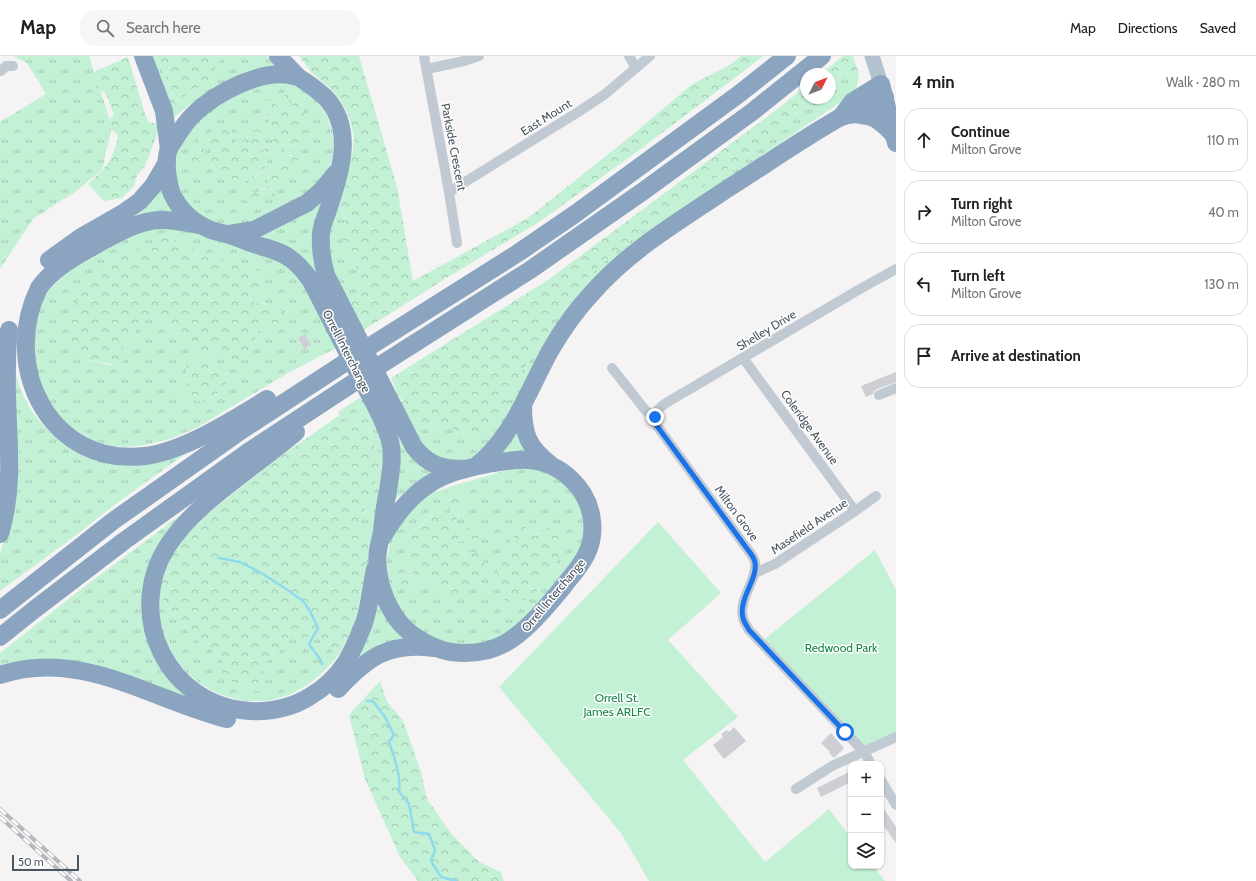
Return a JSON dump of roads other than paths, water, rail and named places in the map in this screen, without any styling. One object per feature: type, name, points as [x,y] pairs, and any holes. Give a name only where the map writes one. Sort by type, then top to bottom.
[{"type":"highway","points":[[0,534],[8,501],[10,471],[6,386],[7,346],[10,324],[19,301],[32,279],[49,260],[81,237],[123,214],[140,201],[154,186],[168,155],[164,111],[143,56]]},
{"type":"highway","points":[[278,56],[298,77]]},
{"type":"highway","points":[[0,610],[113,521],[242,430],[372,345],[518,253],[575,214],[733,98],[787,56]]},
{"type":"highway","points":[[0,638],[35,609],[124,541],[248,452],[382,364],[530,270],[642,192],[752,112],[822,56]]},
{"type":"highway","name":"Orrell Interchange","points":[[278,74],[298,77],[317,90],[334,108],[343,138],[343,148],[339,170],[322,231],[320,247],[321,258],[326,275],[414,447],[426,460],[438,466],[449,469],[470,468],[518,460],[536,461],[550,464],[576,484],[586,500],[591,514],[592,539],[588,553],[580,566],[521,634],[493,649],[473,652],[458,652],[437,649],[411,634],[391,610],[381,588],[378,571],[379,546],[391,472],[392,456],[387,432],[372,399],[311,281],[302,269],[282,253],[212,230],[186,214],[176,201],[170,188],[168,155],[188,119],[201,107],[219,95],[252,79],[262,76],[278,74]]},
{"type":"highway","points":[[848,115],[852,102],[883,90],[895,139]]},
{"type":"highway","points":[[470,468],[486,458],[498,445],[523,406],[551,350],[572,318],[610,273],[629,257],[654,238],[805,139],[848,115],[870,117],[875,119],[884,125],[895,139]]},
{"type":"highway","name":"Orrell Interchange","points":[[228,235],[254,230],[307,203],[322,190],[339,170]]},
{"type":"highway","points":[[202,225],[160,220],[135,225],[64,263],[47,278],[28,307],[20,335],[19,353],[20,365],[26,388],[37,409],[45,419],[63,435],[95,451],[125,456],[157,454],[198,438],[273,395],[343,364]]},
{"type":"highway","points":[[353,383],[282,445],[204,506],[176,533],[166,547],[159,562],[152,579],[150,593],[151,621],[154,636],[160,650],[177,676],[188,687],[200,696],[213,702],[242,710],[259,711],[275,710],[302,701],[316,693],[328,683],[338,673],[349,656],[364,622],[379,546]]},
{"type":"highway","points":[[523,406],[525,434],[531,445],[540,456],[550,464]]},
{"type":"highway","name":"Orrell Interchange","points":[[379,546],[394,519],[404,505],[415,494],[436,479],[470,468]]},
{"type":"highway","points":[[0,676],[19,671],[53,668],[93,673],[110,677],[215,716],[244,722],[259,722],[284,719],[309,710],[329,697],[365,662],[391,650],[425,647],[437,649]]},
{"type":"main road","points":[[872,56],[883,90]]},
{"type":"street","name":"Parkside Crescent","points":[[424,56],[457,243]]},
{"type":"street","points":[[426,69],[464,61],[479,56]]},
{"type":"street","points":[[629,56],[636,68]]},
{"type":"street","name":"East Mount","points":[[449,192],[604,95],[650,56]]},
{"type":"street","name":"Shelley Drive","points":[[655,417],[661,406],[896,269]]},
{"type":"street","name":"Coleridge Avenue","points":[[743,358],[855,511]]},
{"type":"street","name":"Milton Grove","points":[[612,368],[646,411],[655,417],[657,426],[751,554],[755,561],[755,572]]},
{"type":"street","points":[[879,395],[896,388]]},
{"type":"street","name":"Masefield Avenue","points":[[755,572],[775,564],[876,496]]},
{"type":"street","points":[[755,572],[745,597],[742,610],[743,620],[746,625],[864,752],[869,761]]},
{"type":"street","points":[[796,789],[832,766],[896,737]]},
{"type":"street","points":[[884,785],[896,805]]},
{"type":"waterway","points":[[219,558],[240,562],[263,574],[303,601],[310,611],[318,628],[309,644],[322,664]]},
{"type":"waterway","points":[[367,701],[373,701],[385,717],[394,735],[389,742],[398,773],[399,792],[409,804],[414,832],[429,834],[435,850],[431,861],[441,877],[456,881]]},
{"type":"railway","points":[[0,809],[80,881]]},
{"type":"railway","points":[[0,817],[71,881]]},
{"type":"park label","name":"Redwood Park","points":[[841,647]]},
{"type":"park label","name":"Orrell St. James ARLFC","points":[[617,704]]}]
